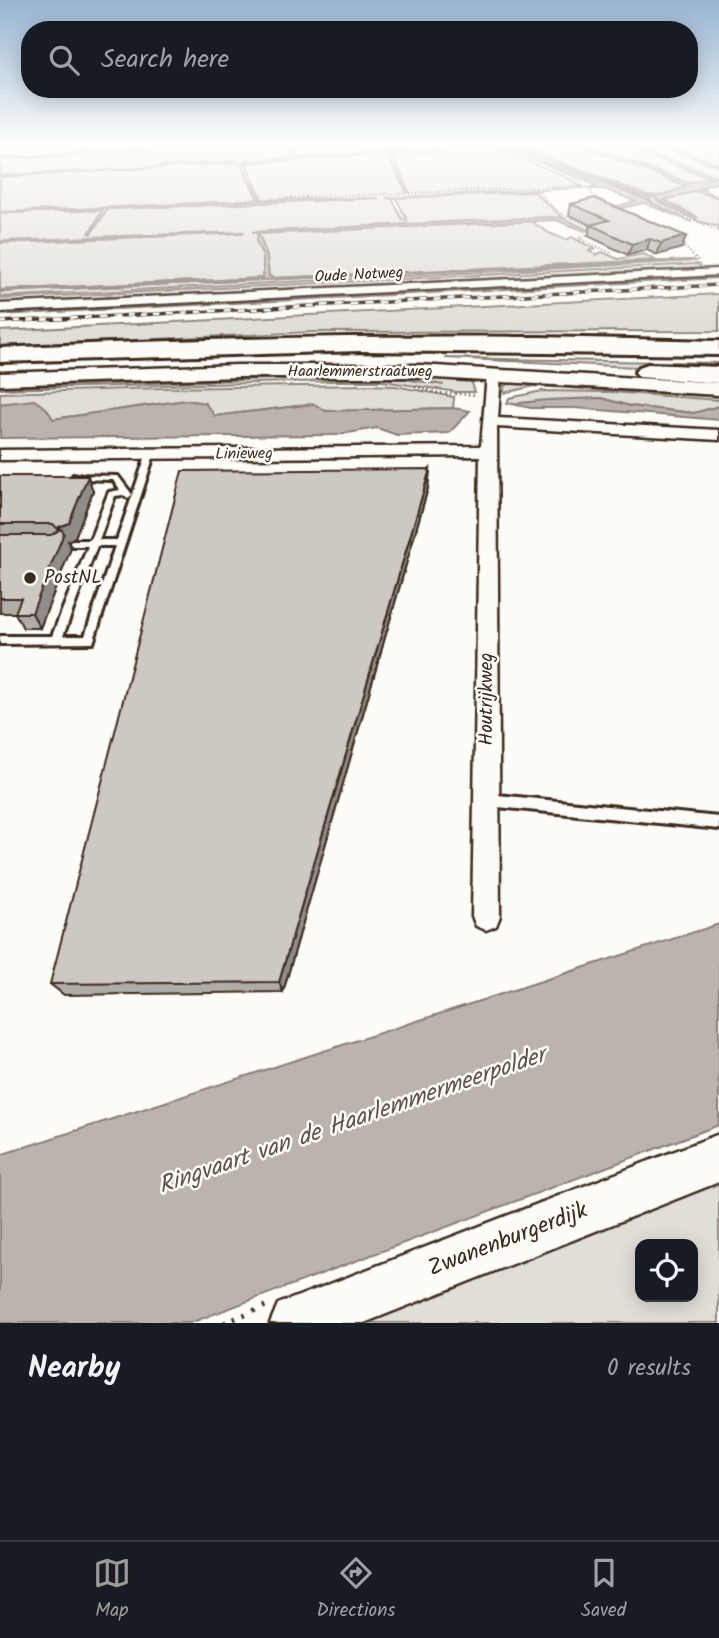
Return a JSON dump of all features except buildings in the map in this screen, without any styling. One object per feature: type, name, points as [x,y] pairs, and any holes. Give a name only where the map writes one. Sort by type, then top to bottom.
[{"type":"highway","points":[[0,355],[266,344],[513,342],[719,336]]},
{"type":"highway","points":[[513,342],[719,348]]},
{"type":"highway","points":[[0,365],[289,354],[424,352],[719,357]]},
{"type":"highway","points":[[289,354],[719,375]]},
{"type":"main road","name":"Haarlemmerstraatweg","points":[[0,379],[238,371],[419,371],[719,389]]},
{"type":"main road","name":"Zwanenburgerdijk","points":[[297,1323],[719,1158]]},
{"type":"street","name":"Oude Notweg","points":[[0,308],[719,272]]},
{"type":"street","points":[[488,451],[494,374]]},
{"type":"street","points":[[491,422],[719,435]]},
{"type":"street","name":"Linieweg","points":[[0,455],[488,451]]},
{"type":"street","name":"Houtrijkweg","points":[[486,916],[488,451]]},
{"type":"lane","points":[[0,640],[89,640],[150,455]]},
{"type":"lane","points":[[60,478],[109,476],[118,481],[125,492],[135,499]]},
{"type":"lane","points":[[56,640],[112,494],[125,492]]},
{"type":"lane","points":[[72,544],[121,543]]},
{"type":"lane","points":[[486,800],[719,823]]},
{"type":"path","points":[[551,205],[561,214],[601,229],[579,238],[613,254]]},
{"type":"path","points":[[662,205],[719,231]]},
{"type":"path","points":[[671,238],[681,243],[695,257]]},
{"type":"shaded area","points":[[0,205],[197,205],[0,212]]},
{"type":"shaded area","points":[[213,205],[395,205],[402,219],[407,220],[399,205],[548,205],[563,218],[252,232],[531,221],[549,233],[566,240],[572,237],[595,249],[589,251],[596,255],[602,252],[618,259],[644,254],[655,260],[273,278],[269,276],[267,257],[258,236],[263,256],[264,278],[0,290],[0,243],[244,233],[0,241],[0,213],[103,210],[89,233],[91,234],[108,209]]},
{"type":"shaded area","points":[[665,205],[667,205],[697,217],[673,205],[719,205],[719,227],[698,221]]},
{"type":"shaded area","points":[[696,261],[0,297],[0,292]]},
{"type":"shaded area","points":[[698,264],[702,269],[700,271],[0,304],[699,270],[0,303],[0,299]]},
{"type":"shaded area","points":[[719,294],[719,331],[313,332],[0,346],[0,331]]},
{"type":"shaded area","points":[[445,358],[719,363],[719,371],[467,359]]},
{"type":"shaded area","points":[[198,375],[470,377],[475,392],[457,392],[382,381],[0,389],[0,383]]},
{"type":"shaded area","points":[[517,381],[719,393],[719,397],[534,386],[504,393],[504,386]]},
{"type":"shaded area","points":[[395,386],[454,397],[453,408],[326,411],[313,404],[215,416],[186,400],[53,419],[34,401],[0,404],[0,393]]},
{"type":"shaded area","points":[[542,391],[611,392],[719,400],[719,406],[694,413],[630,406],[601,398],[507,404],[509,398]]},
{"type":"shaded area","points":[[719,1179],[719,1323],[356,1323]]},
{"type":"water","points":[[213,205],[108,209],[90,234],[102,210],[0,213]]},
{"type":"water","points":[[622,205],[636,205],[613,210],[611,208]]},
{"type":"water","points":[[648,205],[656,205],[692,222]]},
{"type":"water","points":[[668,205],[698,218],[695,218]]},
{"type":"water","points":[[563,218],[589,230],[585,231],[556,220],[259,234],[252,232]]},
{"type":"water","points":[[245,232],[0,243],[88,237]]},
{"type":"water","points":[[258,236],[267,257],[269,276],[273,278],[692,260],[0,292],[263,278],[263,257],[256,241]]},
{"type":"water","points":[[700,269],[638,273],[0,304],[0,303]]},
{"type":"water","points":[[719,275],[719,278],[703,279],[0,315],[0,311]]},
{"type":"water","points":[[391,377],[404,379],[307,378]]},
{"type":"water","points":[[296,378],[0,388],[152,380]]},
{"type":"water","points":[[601,398],[630,406],[694,413],[719,406],[719,420],[576,408],[531,408],[512,404]]},
{"type":"water","points":[[34,400],[46,408],[53,419],[186,400],[205,403],[215,416],[314,404],[326,411],[453,408],[470,411],[449,433],[397,435],[377,428],[336,435],[0,438],[0,404]]},
{"type":"water","name":"Ringvaart van de Haarlemmermeerpolder","points":[[719,924],[719,1125],[190,1323],[0,1323],[0,1155]]},
{"type":"railway","points":[[0,322],[719,285]]},
{"type":"place","name":"PostNL","points":[[30,578]]}]
